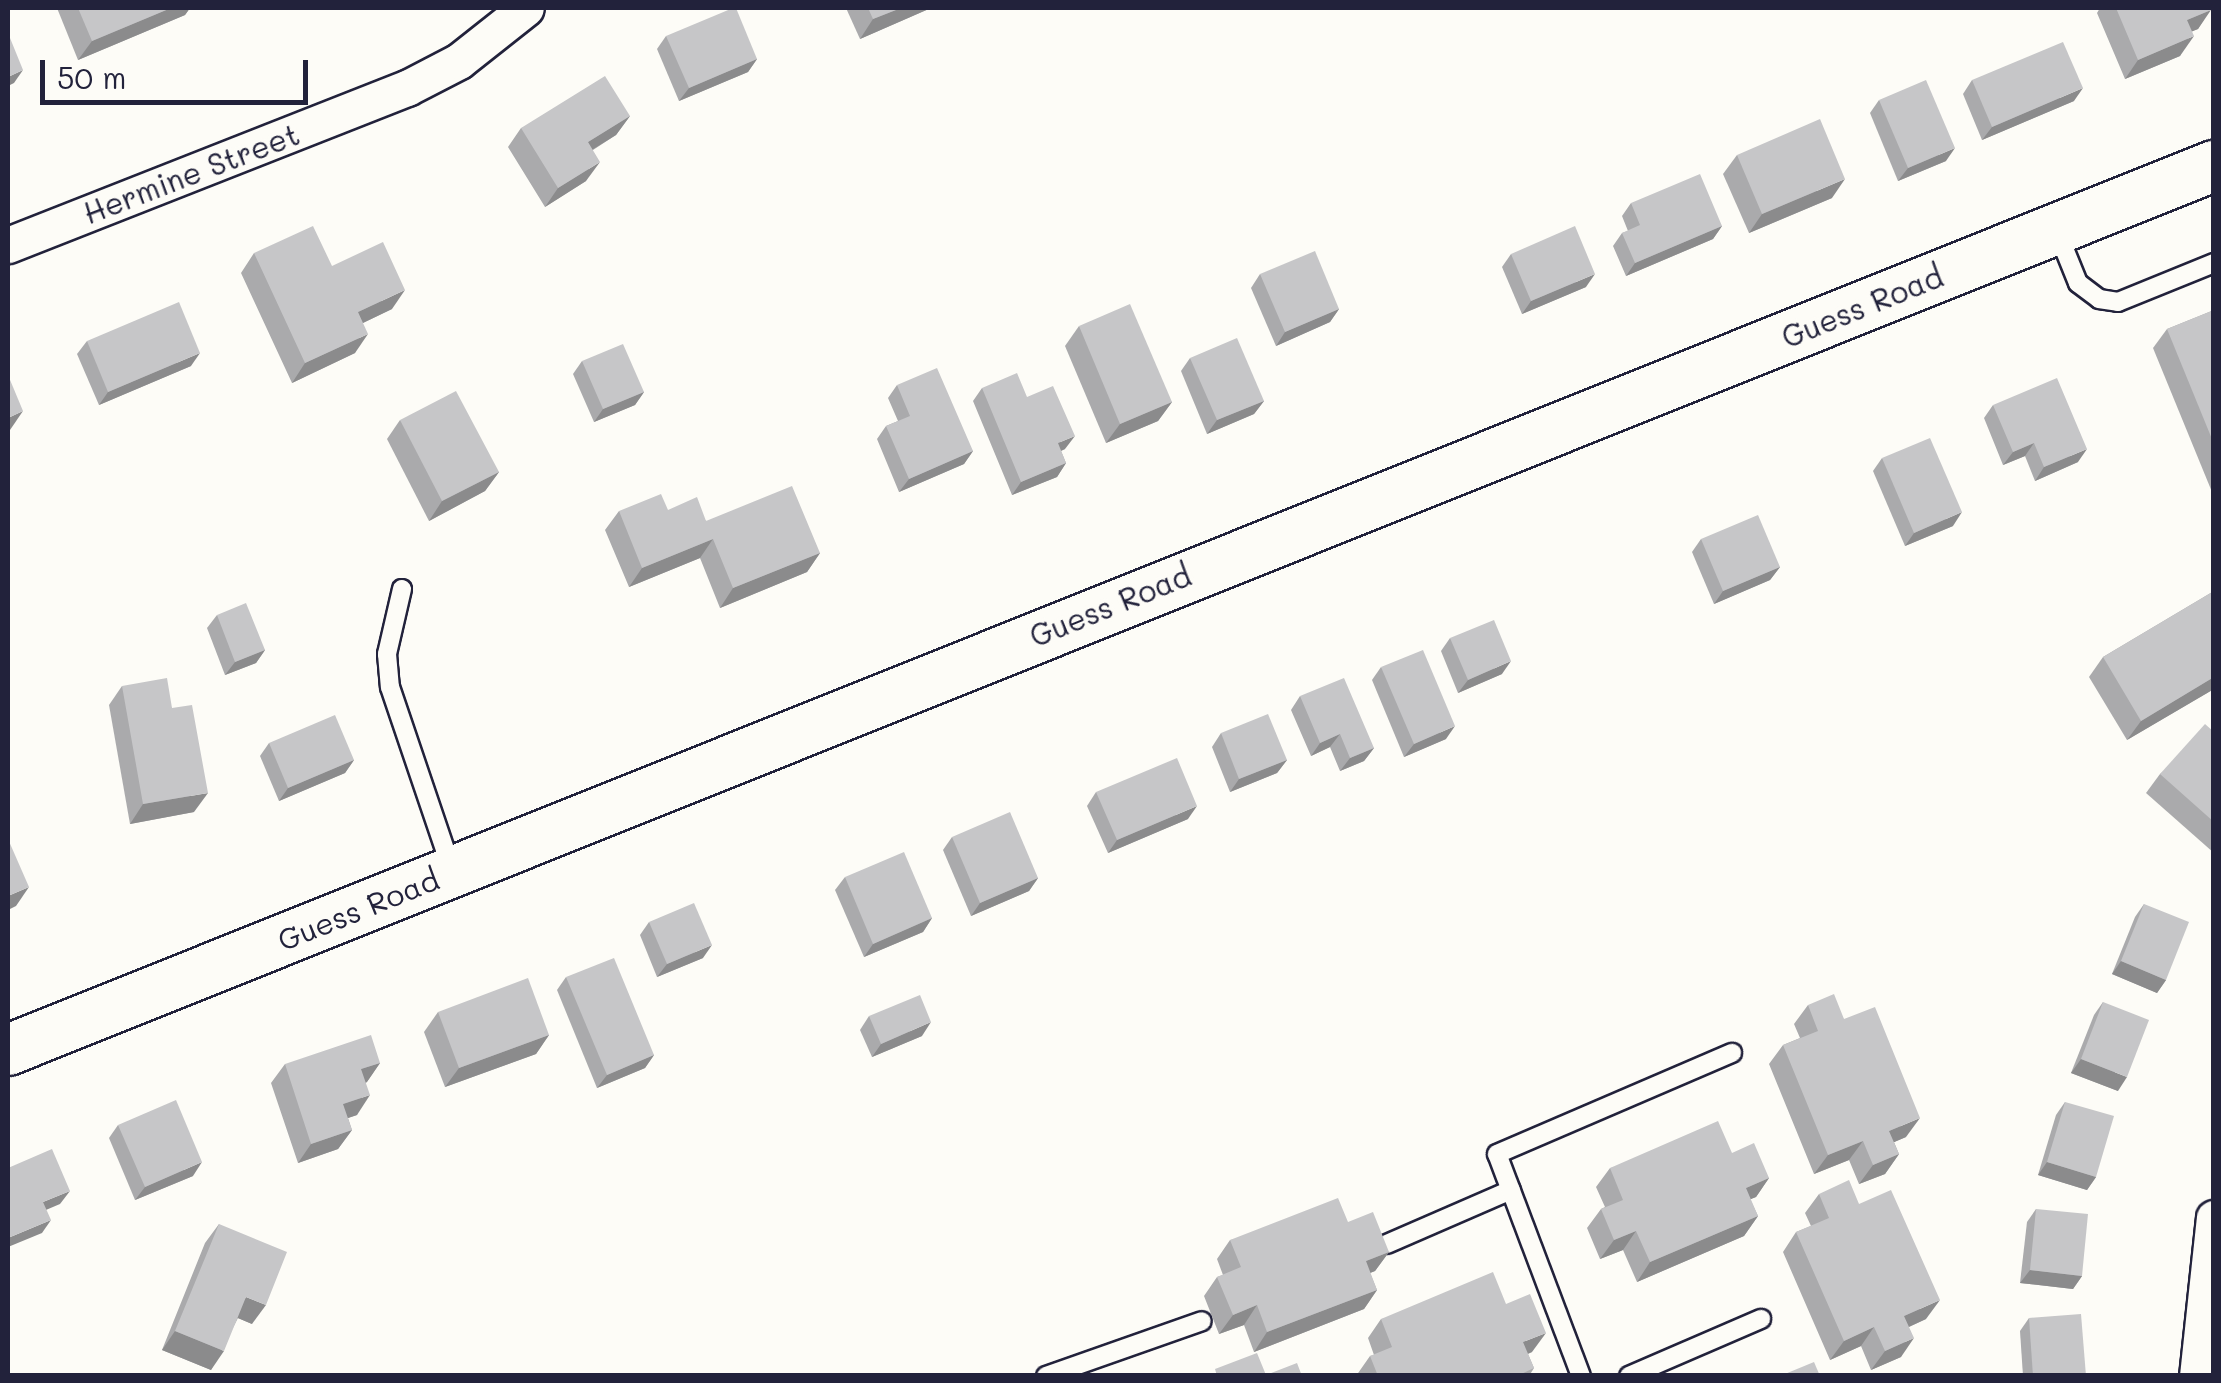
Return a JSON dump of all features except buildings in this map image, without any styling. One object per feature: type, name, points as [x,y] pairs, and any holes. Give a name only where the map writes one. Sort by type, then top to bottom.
[{"type":"main road","name":"Guess Road","points":[[8,1050],[2214,166]]},
{"type":"street","name":"Hermine Street","points":[[8,245],[407,88],[458,62],[526,8]]},
{"type":"street","points":[[2196,1376],[2214,1218]]},
{"type":"lane","points":[[2056,229],[2078,283],[2099,299],[2118,302],[2214,263]]},
{"type":"lane","points":[[402,589],[387,654],[390,688],[452,870]]},
{"type":"lane","points":[[1581,1376],[1497,1154],[1732,1053]]},
{"type":"lane","points":[[1388,1244],[1511,1190]]},
{"type":"lane","points":[[1629,1376],[1761,1319]]},
{"type":"lane","points":[[1046,1376],[1202,1321]]}]
